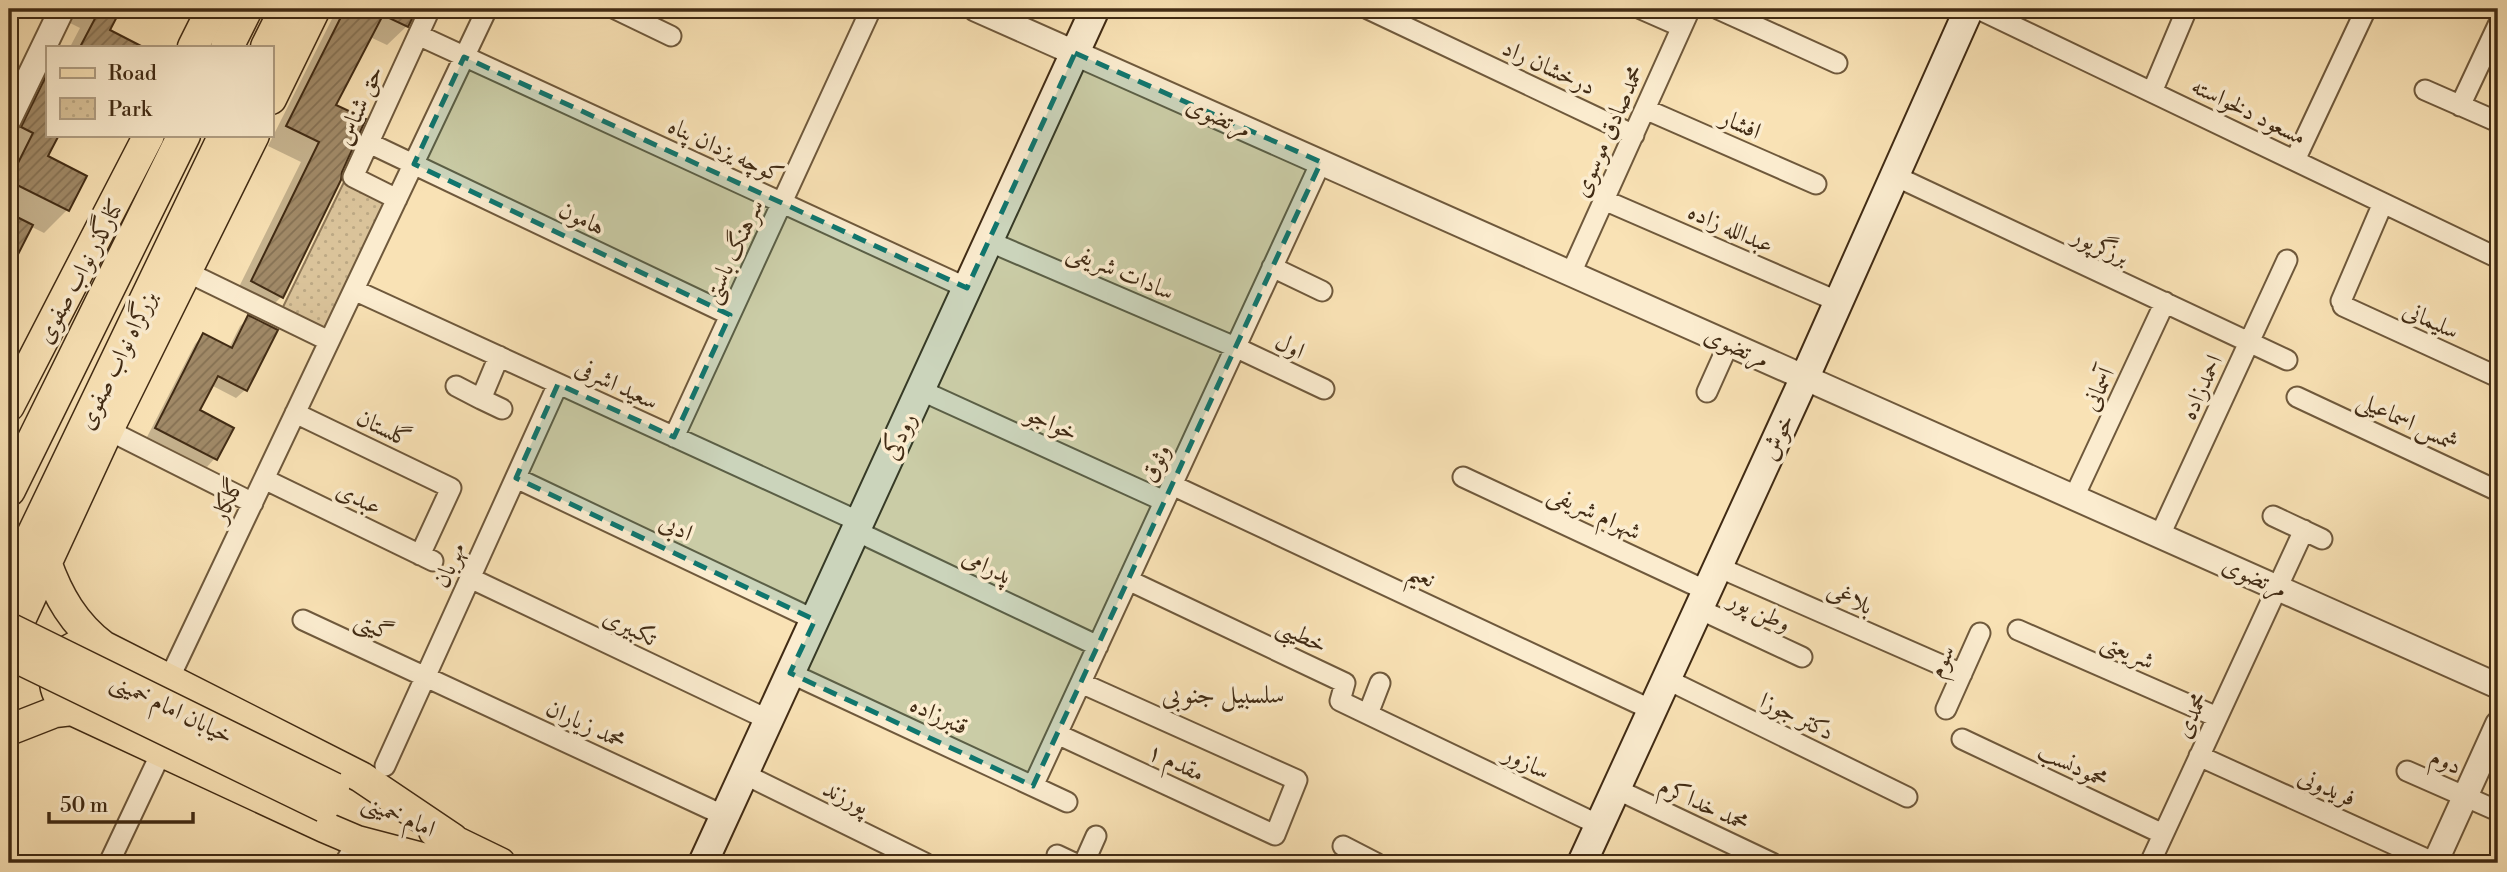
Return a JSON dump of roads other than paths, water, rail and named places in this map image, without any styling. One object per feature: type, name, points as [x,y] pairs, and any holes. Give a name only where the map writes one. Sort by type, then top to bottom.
[{"type":"highway","points":[[228,46],[246,9]]},
{"type":"highway","points":[[268,46],[286,9]]},
{"type":"highway","name":"بزرگراه نواب صفوی","points":[[9,490],[184,136]]},
{"type":"highway","name":"بزرگراه نواب صفوی","points":[[9,585],[225,136]]},
{"type":"main road","points":[[193,46],[212,9]]},
{"type":"main road","points":[[273,95],[315,9]]},
{"type":"main road","name":"رودکی","points":[[704,863],[1095,9]]},
{"type":"main road","name":"خوش","points":[[1582,863],[1839,302],[1969,9]]},
{"type":"main road","name":"کنارگذر نواب صفوی","points":[[9,406],[148,136]]},
{"type":"main road","points":[[9,644],[108,430],[254,136]]},
{"type":"main road","points":[[46,562],[66,608],[83,629],[103,646],[361,777],[445,855]]},
{"type":"main road","name":"خیابان امام خمینی","points":[[9,628],[329,797]]},
{"type":"main road","points":[[103,646],[89,644],[75,647],[64,655],[57,666],[54,681],[58,694],[72,710],[351,852],[445,855]]},
{"type":"main road","name":"خیابان امام خمینی","points":[[9,654],[329,797]]},
{"type":"main road","points":[[9,730],[55,712],[72,710]]},
{"type":"main road","name":"امام خمینی","points":[[329,797],[445,855],[500,863]]},
{"type":"street","points":[[10,113],[62,9]]},
{"type":"street","name":"حق شناس","points":[[397,199],[353,177],[430,9]]},
{"type":"street","name":"گلکار","points":[[169,679],[487,9]]},
{"type":"street","points":[[615,9],[671,36]]},
{"type":"street","name":"سرهنگ باستی","points":[[674,437],[871,9]]},
{"type":"street","name":"مرتضوی","points":[[976,9],[2498,685]]},
{"type":"street","name":"درخشان راد","points":[[1368,9],[1634,135]]},
{"type":"street","points":[[1641,9],[1686,18]]},
{"type":"street","points":[[1718,9],[1837,63]]},
{"type":"street","name":"مسعود دلخواسته","points":[[1978,9],[2498,258]]},
{"type":"street","points":[[2152,92],[2187,9]]},
{"type":"street","points":[[2295,160],[2366,9]]},
{"type":"street","name":"محمدصادق موسوی","points":[[1571,273],[1686,18]]},
{"type":"street","points":[[2460,106],[2498,24]]},
{"type":"street","name":"کوچه یزدان پناه","points":[[418,35],[967,288]]},
{"type":"street","points":[[2425,90],[2498,122]]},
{"type":"street","name":"افشار","points":[[1645,109],[1816,184]]},
{"type":"street","name":"هامون","points":[[369,143],[730,315]]},
{"type":"street","name":"وثوق","points":[[1033,786],[1321,162]]},
{"type":"street","name":"برزگرپور","points":[[1895,176],[2287,360]]},
{"type":"street","name":"عبدالله زاده","points":[[1604,200],[1839,302]]},
{"type":"street","name":"سلیمانی","points":[[2384,203],[2342,304],[2498,377]]},
{"type":"street","name":"سادات شریفی","points":[[988,241],[1235,347]]},
{"type":"street","name":"احمدزاده","points":[[2160,535],[2287,260]]},
{"type":"street","points":[[1272,267],[1322,291]]},
{"type":"street","points":[[187,272],[329,341]]},
{"type":"street","name":"سعید اشرفی","points":[[354,290],[674,437],[858,526]]},
{"type":"street","name":"آسمانی","points":[[2074,497],[2165,302]]},
{"type":"street","points":[[1707,392],[1729,343]]},
{"type":"street","name":"اول","points":[[1235,347],[1324,389]]},
{"type":"street","points":[[481,399],[499,356]]},
{"type":"street","name":"مهربان","points":[[385,766],[558,384]]},
{"type":"street","points":[[456,386],[502,410]]},
{"type":"street","name":"خواجو","points":[[920,390],[1168,493]]},
{"type":"street","name":"شمس اسماعیلی","points":[[2297,397],[2498,491]]},
{"type":"street","name":"گلستان","points":[[295,413],[451,488],[427,558]]},
{"type":"street","points":[[108,430],[253,503]]},
{"type":"street","name":"شهرام شریفی","points":[[1463,477],[1708,589]]},
{"type":"street","name":"ادبی","points":[[516,478],[815,620]]},
{"type":"street","name":"عبدی","points":[[264,480],[427,558]]},
{"type":"street","name":"نعیم","points":[[1168,493],[1652,710]]},
{"type":"street","points":[[2273,516],[2322,539]]},
{"type":"street","name":"پدرامی","points":[[858,526],[1097,646]]},
{"type":"street","name":"محمدی","points":[[2150,863],[2304,530]]},
{"type":"street","name":"تکبیری","points":[[470,578],[769,720]]},
{"type":"street","name":"خطیبی","points":[[1128,580],[1345,683],[1340,701],[1433,743]]},
{"type":"street","name":"وطن پور","points":[[1708,589],[1802,657]]},
{"type":"street","name":"بلاغی","points":[[1708,589],[1962,674]]},
{"type":"street","name":"گیتی","points":[[303,620],[426,676]]},
{"type":"street","name":"شریعتی","points":[[2018,629],[2217,717]]},
{"type":"street","name":"سوم","points":[[1946,709],[1980,633]]},
{"type":"street","name":"قنبرزاده","points":[[790,673],[1067,802]]},
{"type":"street","name":"محمد زیاران","points":[[426,676],[725,816]]},
{"type":"street","name":"دکتر جوزا","points":[[1666,679],[1907,797]]},
{"type":"street","name":"مقدم ۱","points":[[1057,734],[1275,835],[1297,780],[1081,683]]},
{"type":"street","points":[[1368,713],[1380,683]]},
{"type":"street","points":[[2435,863],[2498,724]]},
{"type":"street","name":"محمودنسب","points":[[1962,739],[2163,834]]},
{"type":"street","name":"سازور","points":[[1433,743],[1600,825]]},
{"type":"street","points":[[109,863],[161,753]]},
{"type":"street","name":"فریدونی","points":[[2199,756],[2435,863]]},
{"type":"street","name":"دوم","points":[[2407,771],[2498,811]]},
{"type":"street","name":"پورزند","points":[[744,774],[925,863]]},
{"type":"street","name":"محمد خداکرم","points":[[1616,789],[1772,863]]},
{"type":"street","points":[[1084,863],[1096,836]]},
{"type":"street","points":[[1343,846],[1376,863]]},
{"type":"district","name":"سلسبیل جنوبی","points":[[1223,694]]}]
